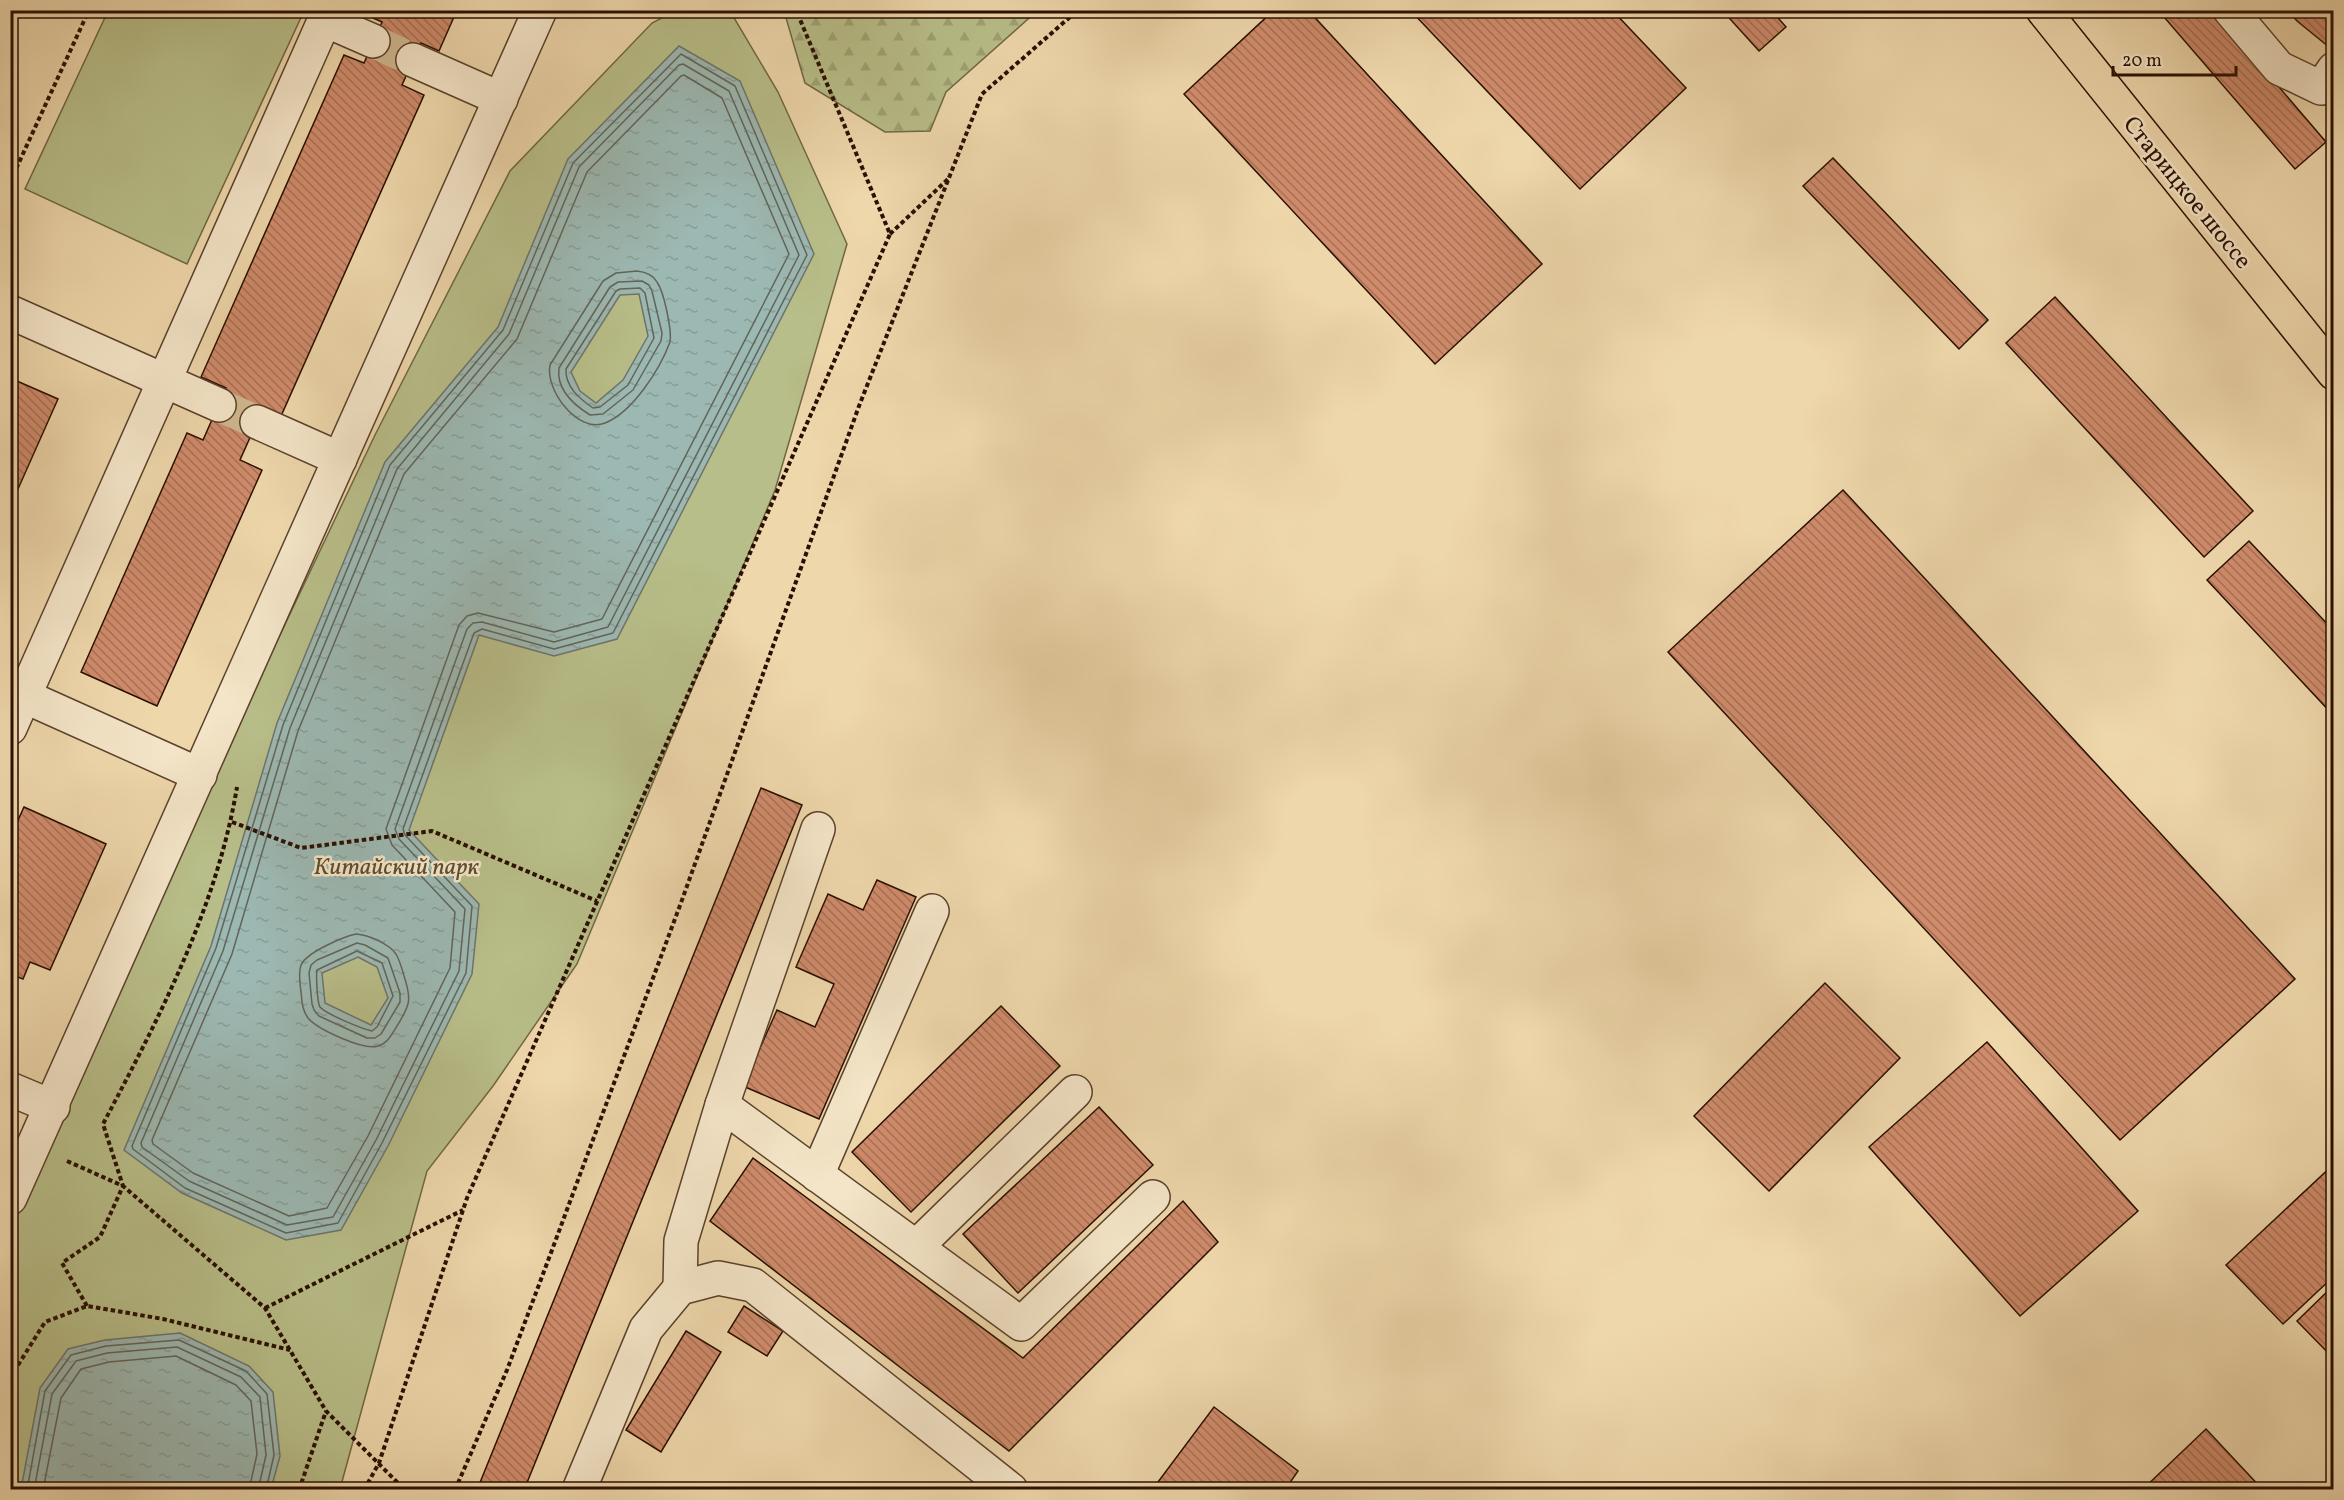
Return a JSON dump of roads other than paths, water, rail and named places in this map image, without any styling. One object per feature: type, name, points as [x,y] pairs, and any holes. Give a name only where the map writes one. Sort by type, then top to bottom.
[{"type":"main road","name":"Старицкое шоссе","points":[[2043,10],[2334,373]]},
{"type":"street","points":[[10,1198],[53,1107],[540,10]]},
{"type":"street","points":[[2230,10],[2279,68],[2320,88],[2334,69]]},
{"type":"street","points":[[10,728],[327,15],[373,41]]},
{"type":"street","points":[[413,60],[501,99]]},
{"type":"street","points":[[10,312],[219,405]]},
{"type":"street","points":[[257,422],[340,459]]},
{"type":"street","points":[[24,696],[200,775]]},
{"type":"street","points":[[680,1288],[681,1241],[722,1105],[818,829]]},
{"type":"street","points":[[817,1175],[932,911]]},
{"type":"street","points":[[10,1089],[53,1107]]},
{"type":"street","points":[[916,1247],[1075,1092]]},
{"type":"street","points":[[722,1105],[1021,1324],[1154,1197]]},
{"type":"street","points":[[579,1490],[646,1329],[680,1288],[718,1278],[753,1285],[916,1412],[1011,1490]]},
{"type":"water","points":[[679,46],[740,81],[814,254],[617,639],[554,656],[479,635],[409,830],[479,904],[472,974],[388,1146],[341,1230],[286,1240],[182,1193],[124,1150],[211,946],[277,723],[385,462],[498,327],[568,159]],"holes":[[[639,294],[648,336],[623,380],[596,403],[580,391],[571,372],[620,295]],[[358,957],[377,967],[388,998],[371,1025],[325,1003],[322,973]]]},
{"type":"water","points":[[180,1333],[249,1366],[273,1392],[280,1456],[271,1489],[21,1489],[40,1388],[68,1349],[105,1340]]},
{"type":"tunnel","points":[[373,41],[413,60]]},
{"type":"tunnel","points":[[219,405],[257,422]]},
{"type":"park label","name":"Китайский парк","points":[[396,866]]}]
